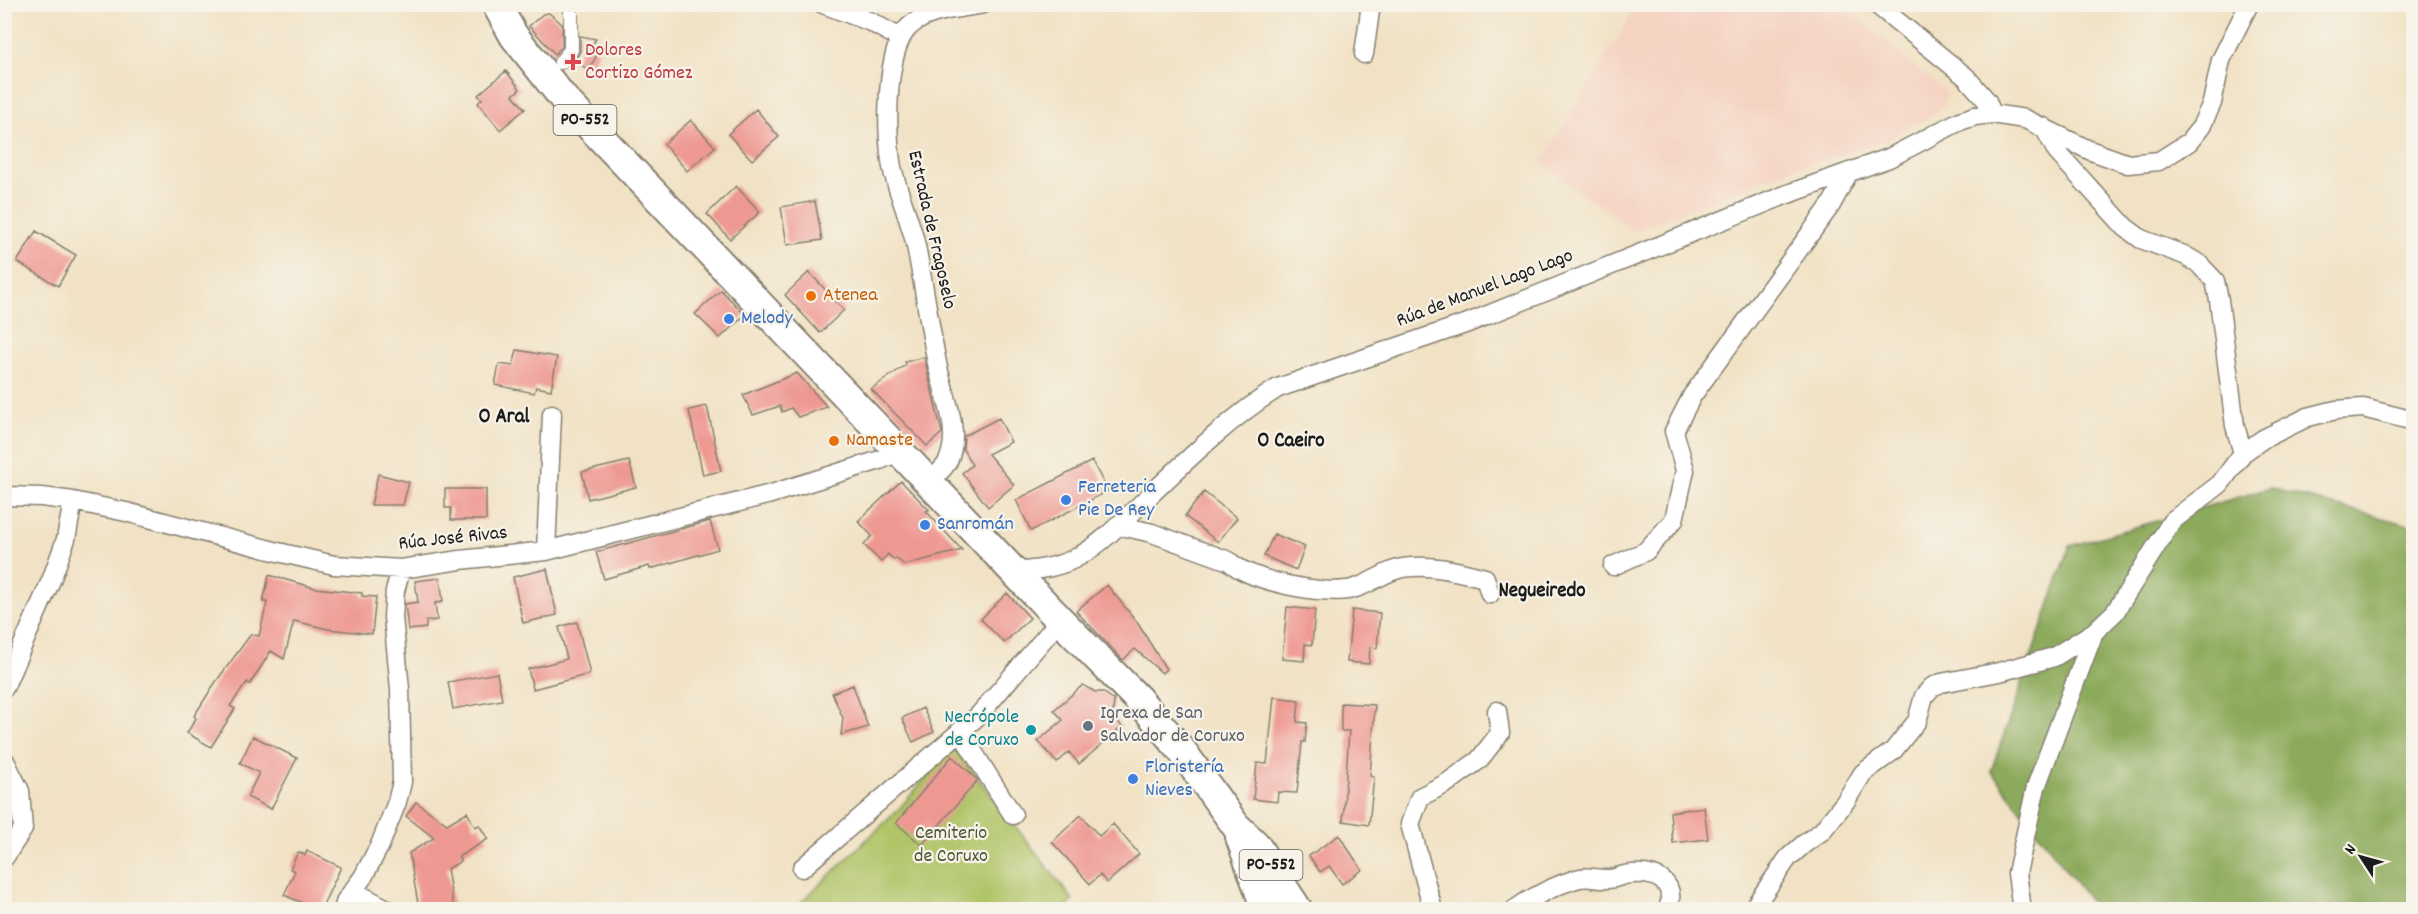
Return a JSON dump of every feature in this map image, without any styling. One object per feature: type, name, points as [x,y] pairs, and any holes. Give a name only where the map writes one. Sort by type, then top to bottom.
[{"type":"main road","name":"PO-552","points":[[496,4],[514,36],[564,99],[1137,699],[1182,751],[1236,826],[1255,844],[1298,909]]},
{"type":"main road","name":"PO-552","points":[[1236,826],[1266,909]]},
{"type":"street","points":[[561,62],[571,50],[571,4]]},
{"type":"street","points":[[823,4],[871,22],[900,38],[909,26],[925,16],[983,4]]},
{"type":"street","points":[[1364,54],[1373,4]]},
{"type":"street","points":[[1876,4],[1966,77],[1987,101],[1992,114]]},
{"type":"street","points":[[2044,127],[2089,150],[2128,164],[2159,161],[2175,152],[2189,142],[2201,127],[2212,104],[2221,60],[2249,4]]},
{"type":"street","name":"Estrada de Fragoselo","points":[[900,38],[894,58],[890,93],[889,149],[915,244],[937,365],[952,418],[952,439],[948,462],[930,482]]},
{"type":"street","name":"Rúa de Manuel Lago Lago","points":[[1016,572],[1047,569],[1074,558],[1098,543],[1222,428],[1250,405],[1278,388],[1468,323],[1742,212],[1889,158],[1960,121],[1992,114],[2010,115],[2044,127]]},
{"type":"street","points":[[2044,127],[2057,152],[2125,227],[2140,239],[2184,255],[2198,263],[2215,281],[2235,426],[2243,453]]},
{"type":"street","points":[[1613,566],[1646,551],[1674,520],[1685,470],[1674,431],[1692,396],[1831,205],[1849,172]]},
{"type":"street","points":[[1752,909],[1788,858],[1822,831],[1845,802],[1863,773],[1893,751],[1917,721],[1924,696],[1932,687],[2054,657],[2094,632],[2115,612],[2172,521],[2220,484],[2243,453],[2263,439],[2308,417],[2336,410],[2363,408],[2414,422]]},
{"type":"street","points":[[546,551],[552,414]]},
{"type":"street","name":"Rúa José Rivas","points":[[4,496],[73,501],[126,512],[334,565],[401,569],[546,551],[771,494],[900,451]]},
{"type":"street","points":[[4,688],[52,578],[66,539],[73,501]]},
{"type":"street","points":[[1118,525],[1152,533],[1229,561],[1238,569],[1275,583],[1351,590],[1401,568],[1438,566],[1485,578],[1490,594]]},
{"type":"street","points":[[343,909],[380,845],[397,802],[402,782],[400,688],[393,617],[395,591],[401,569]]},
{"type":"street","points":[[802,868],[978,716],[1060,620]]},
{"type":"street","points":[[2022,909],[2017,873],[2036,787],[2094,632]]},
{"type":"street","points":[[1433,909],[1410,824],[1420,797],[1479,760],[1500,733],[1497,711]]},
{"type":"street","points":[[960,731],[1013,815]]},
{"type":"street","points":[[4,759],[20,791],[23,829],[4,858]]},
{"type":"street","points":[[1514,909],[1540,892],[1578,878],[1591,876],[1609,879],[1628,874],[1646,874],[1659,878],[1666,884],[1670,892],[1668,909]]},
{"type":"street","points":[[353,891],[389,909]]},
{"type":"shaded area","points":[[1637,5],[1842,5],[1947,93],[1943,106],[1936,113],[1890,139],[1794,168],[1633,231],[1541,163]]},
{"type":"green space","points":[[2270,488],[2413,526],[2413,909],[2096,909],[1991,771],[2070,546]]},
{"type":"green space","name":"Cemiterio de Coruxo","points":[[953,747],[1073,900],[1065,910],[793,910],[897,811]]},
{"type":"building","points":[[549,13],[562,24],[562,47],[555,54],[529,26],[543,14]]},
{"type":"building","points":[[580,36],[596,39],[591,46],[599,51],[588,71],[576,59],[580,51]]},
{"type":"building","points":[[506,71],[520,89],[513,95],[525,109],[500,130],[478,103],[482,99],[478,95]]},
{"type":"building","points":[[756,109],[779,137],[752,160],[728,134]]},
{"type":"building","points":[[691,120],[715,147],[687,171],[664,144]]},
{"type":"building","points":[[736,186],[760,212],[730,239],[707,214]]},
{"type":"building","points":[[815,201],[822,240],[787,245],[781,207]]},
{"type":"building","points":[[36,231],[76,255],[58,286],[17,262]]},
{"type":"building","points":[[809,272],[844,310],[820,333],[785,295]]},
{"type":"building","points":[[721,290],[745,315],[720,338],[695,314]]},
{"type":"building","points":[[517,350],[557,357],[551,390],[536,387],[534,393],[495,385],[499,364],[513,366]]},
{"type":"building","points":[[924,357],[942,433],[927,446],[871,389],[906,365],[905,362]]},
{"type":"building","points":[[797,373],[827,407],[798,417],[791,408],[782,412],[780,406],[753,415],[743,395]]},
{"type":"building","points":[[707,406],[721,471],[703,475],[689,410]]},
{"type":"building","points":[[999,418],[1011,442],[988,454],[1014,485],[988,507],[962,473],[972,465],[963,449],[964,436]]},
{"type":"building","points":[[629,461],[636,487],[588,499],[582,472]]},
{"type":"building","points":[[1092,461],[1108,491],[1031,531],[1016,500]]},
{"type":"building","points":[[378,474],[409,482],[403,505],[371,505]]},
{"type":"building","points":[[901,481],[962,550],[904,565],[888,554],[881,562],[864,545],[872,536],[858,521]]},
{"type":"building","points":[[445,489],[486,489],[486,520],[451,520],[451,508],[445,508]]},
{"type":"building","points":[[1204,492],[1237,518],[1218,542],[1185,516]]},
{"type":"building","points":[[710,521],[718,549],[650,569],[649,566],[604,579],[596,552]]},
{"type":"building","points":[[1274,534],[1305,547],[1296,570],[1264,556]]},
{"type":"building","points":[[547,569],[557,615],[523,623],[513,577]]},
{"type":"building","points":[[269,575],[315,588],[362,593],[362,596],[376,597],[372,634],[328,629],[294,621],[284,659],[271,651],[250,684],[247,683],[248,681],[230,706],[235,709],[211,747],[187,733],[196,718],[194,716],[215,683],[251,634],[259,636],[267,602],[263,602]]},
{"type":"building","points":[[440,578],[443,602],[435,603],[437,620],[426,621],[426,628],[408,630],[405,604],[418,602],[415,581]]},
{"type":"building","points":[[1107,585],[1137,622],[1166,669],[1162,673],[1135,649],[1123,660],[1076,611]]},
{"type":"building","points":[[1007,593],[1030,618],[1004,643],[981,619]]},
{"type":"building","points":[[1287,607],[1315,610],[1312,645],[1305,644],[1304,661],[1282,659]]},
{"type":"building","points":[[1352,610],[1380,613],[1377,648],[1370,647],[1369,664],[1347,662]]},
{"type":"building","points":[[577,622],[590,674],[533,689],[528,669],[567,659],[559,627]]},
{"type":"building","points":[[497,673],[502,700],[453,709],[448,682]]},
{"type":"building","points":[[853,685],[868,727],[841,735],[843,718],[832,693]]},
{"type":"building","name":"Igrexa de San Salvador de Coruxo","points":[[1083,685],[1095,692],[1103,692],[1114,700],[1113,714],[1122,727],[1079,764],[1069,752],[1057,763],[1038,741],[1063,720],[1054,710]]},
{"type":"building","points":[[1274,697],[1299,700],[1297,722],[1307,723],[1305,742],[1302,742],[1297,793],[1278,792],[1277,802],[1253,799],[1257,763],[1267,764]]},
{"type":"building","points":[[1341,703],[1375,705],[1370,776],[1374,777],[1369,825],[1343,821],[1349,731],[1341,731]]},
{"type":"building","points":[[923,708],[934,732],[913,742],[902,718]]},
{"type":"building","points":[[253,736],[297,758],[271,809],[247,797],[259,773],[240,763]]},
{"type":"building","points":[[952,756],[978,780],[922,845],[896,823]]},
{"type":"building","points":[[416,802],[447,824],[467,812],[475,827],[479,825],[488,839],[458,857],[461,861],[447,869],[454,909],[419,909],[409,853],[434,838],[406,816]]},
{"type":"building","points":[[1704,807],[1708,839],[1673,843],[1670,812]]},
{"type":"building","points":[[1081,815],[1099,836],[1113,824],[1139,854],[1107,883],[1100,875],[1090,884],[1052,842]]},
{"type":"building","points":[[1339,835],[1362,870],[1342,884],[1329,866],[1320,872],[1309,856]]},
{"type":"building","points":[[307,851],[341,867],[321,909],[284,895],[295,871],[290,869],[298,852],[305,855]]},
{"type":"place","name":"Dolores Cortizo Gómez","points":[[573,62]]},
{"type":"place","name":"Atenea","points":[[811,296]]},
{"type":"place","name":"Melody","points":[[729,319]]},
{"type":"place","name":"Namaste","points":[[834,441]]},
{"type":"place","name":"Ferreteria Pie De Rey","points":[[1066,500]]},
{"type":"place","name":"Sanromán","points":[[925,525]]},
{"type":"place","name":"Igrexa de San Salvador de Coruxo","points":[[1088,726]]},
{"type":"place","name":"Necrópole de Coruxo","points":[[1031,730]]},
{"type":"place","name":"Floristería Nieves","points":[[1133,779]]},
{"type":"district","name":"O Aral","points":[[504,418]]},
{"type":"district","name":"O Caeiro","points":[[1291,442]]},
{"type":"district","name":"Negueiredo","points":[[1542,592]]}]
